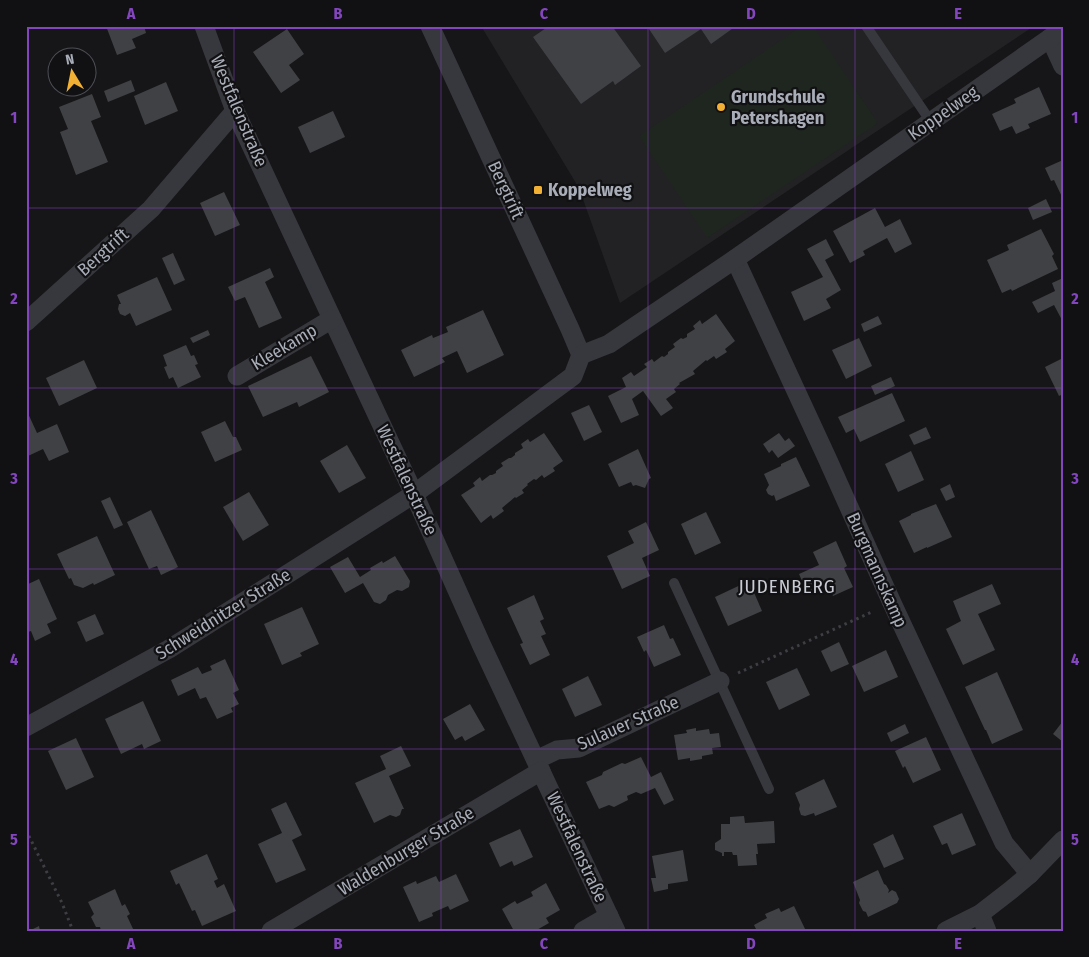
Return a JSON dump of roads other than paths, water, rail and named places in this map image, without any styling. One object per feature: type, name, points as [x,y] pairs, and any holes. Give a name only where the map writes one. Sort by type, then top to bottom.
[{"type":"street","name":"Westfalenstraße","points":[[204,26],[235,111],[612,923]]},
{"type":"street","name":"Bergtrift","points":[[430,26],[580,354]]},
{"type":"street","name":"Koppelweg","points":[[580,354],[609,344],[735,259],[1056,33]]},
{"type":"street","points":[[1056,33],[1063,66]]},
{"type":"street","name":"Bergtrift","points":[[26,322],[151,209],[235,111]]},
{"type":"street","name":"Burgmannskamp","points":[[735,259],[1004,843],[1030,874]]},
{"type":"street","name":"Kleekamp","points":[[237,376],[332,319]]},
{"type":"street","points":[[414,494],[573,376],[580,354]]},
{"type":"street","name":"Schweidnitzer Straße","points":[[26,727],[169,649],[414,494]]},
{"type":"street","name":"Sulauer Straße","points":[[538,766],[557,750],[579,748],[720,681]]},
{"type":"street","name":"Waldenburger Straße","points":[[271,931],[538,766]]},
{"type":"street","points":[[946,931],[983,922],[1011,890],[1030,874],[1063,840]]},
{"type":"street","points":[[583,931],[612,923]]},
{"type":"lane","points":[[866,26],[930,122]]},
{"type":"lane","points":[[674,583],[770,789]]},
{"type":"place","name":"Grundschule Petershagen","points":[[721,107]]},
{"type":"place","name":"Koppelweg","points":[[538,190]]},
{"type":"district","name":"JUDENBERG","points":[[787,586]]}]
